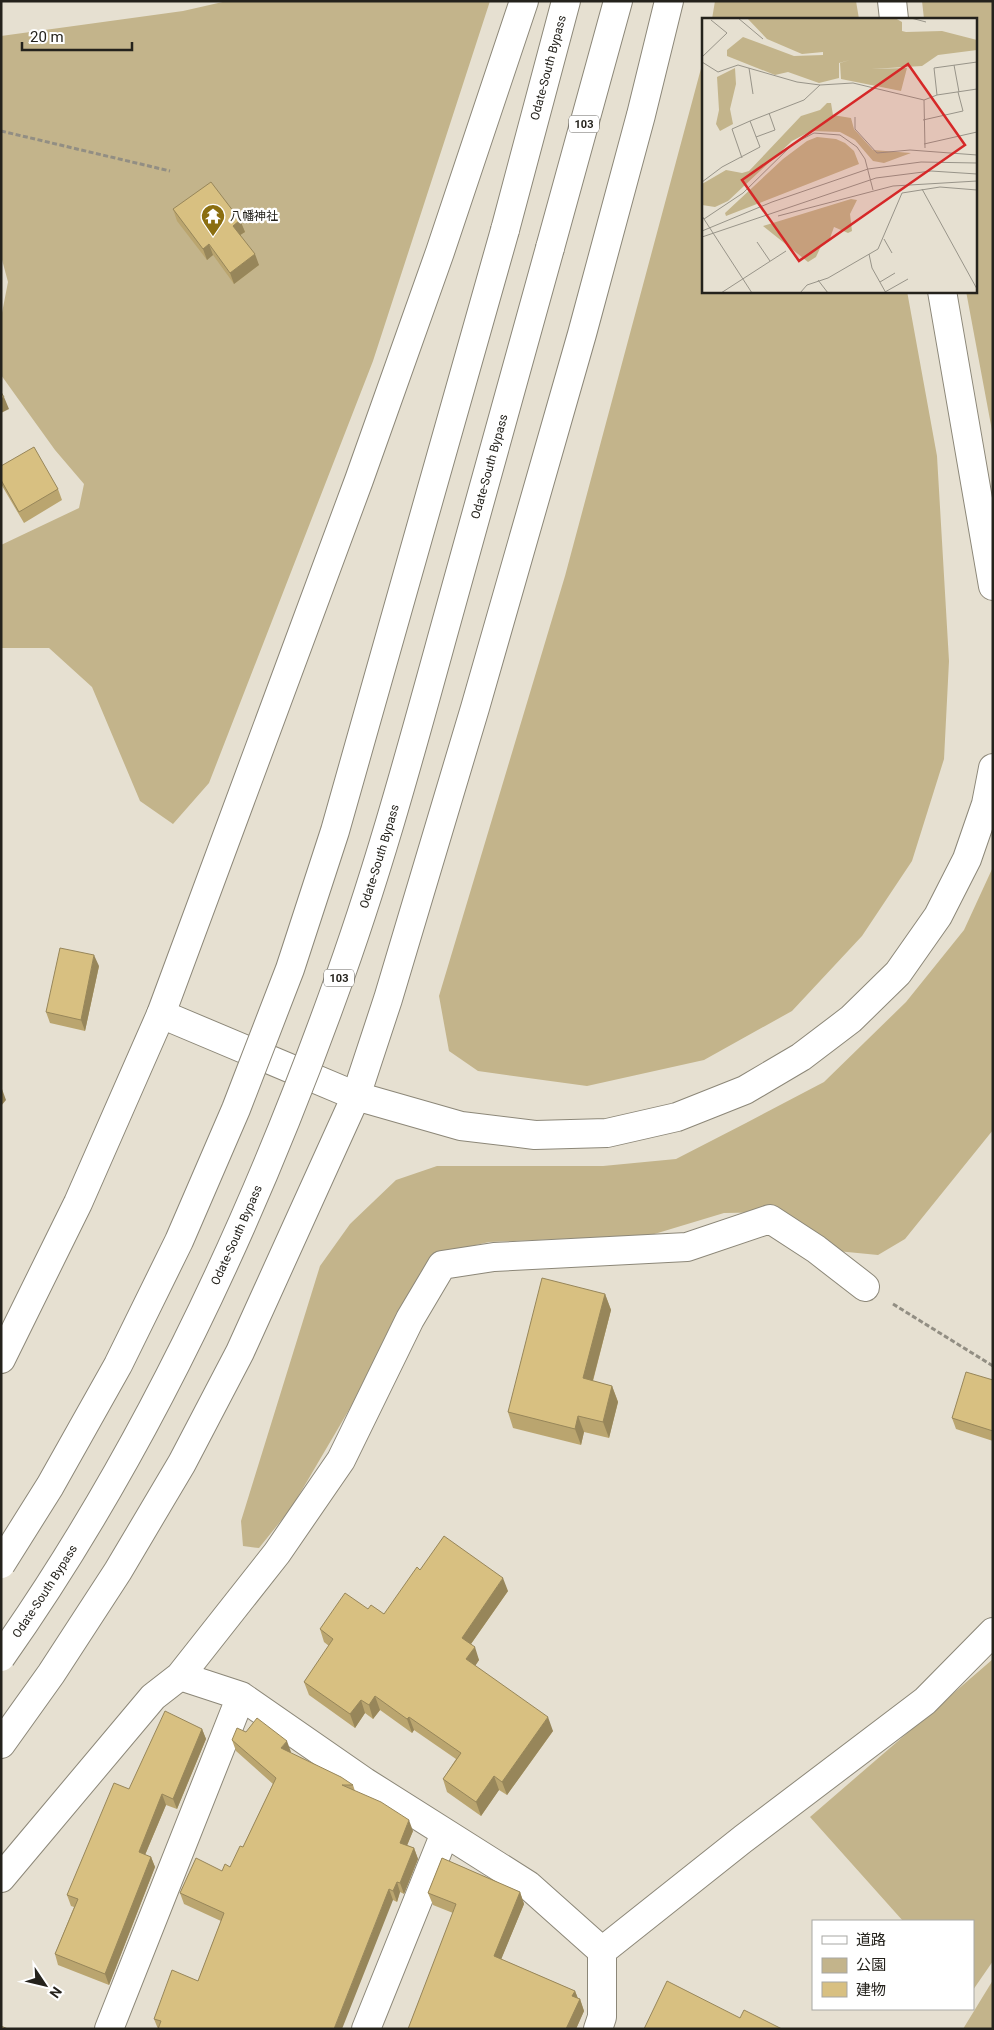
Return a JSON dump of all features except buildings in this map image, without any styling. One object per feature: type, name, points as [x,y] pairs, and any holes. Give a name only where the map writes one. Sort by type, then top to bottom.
[{"type":"main road","points":[[1,1359],[78,1203],[161,1014],[359,480],[440,252],[524,1]]},
{"type":"main road","name":"Odate-South Bypass","points":[[1,1564],[50,1486],[113,1374],[175,1250],[236,1109],[290,969],[341,812],[505,230],[566,1]]},
{"type":"main road","name":"Odate-South Bypass","points":[[1,1657],[24,1625],[96,1508],[164,1386],[230,1252],[284,1126],[334,994],[381,852],[618,1]]},
{"type":"main road","points":[[1,1744],[113,1578],[182,1463],[240,1352],[356,1096],[388,999],[472,717],[580,344],[641,116],[669,1]]},
{"type":"main road","points":[[892,1],[894,18]]},
{"type":"main road","points":[[942,292],[993,586]]},
{"type":"main road","points":[[161,1014],[356,1096],[461,1126],[535,1135],[608,1133],[677,1116],[745,1090],[801,1057],[851,1018],[898,973],[938,916],[967,859],[986,804],[993,768]]},
{"type":"main road","points":[[1,1878],[153,1697],[180,1676],[277,1553],[341,1460],[410,1319],[442,1265],[494,1257],[686,1247],[770,1219],[816,1249],[865,1287]]},
{"type":"main road","points":[[602,1951],[743,1839],[924,1701],[993,1632]]},
{"type":"main road","points":[[180,1676],[241,1696],[366,1782],[528,1885],[602,1951],[602,2017],[598,2029]]},
{"type":"main road","points":[[109,2029],[241,1696]]},
{"type":"main road","points":[[366,2029],[445,1832]]},
{"type":"path","points":[[1,131],[170,171]]},
{"type":"path","points":[[865,1287],[993,1366]]},
{"type":"green space","points":[[227,1],[490,1],[373,361],[209,783],[173,824],[140,801],[92,687],[49,648],[1,648],[1,545],[79,508],[84,484],[55,450],[1,375],[1,318],[8,282],[1,256],[1,36],[183,11]]},
{"type":"green space","points":[[715,1],[856,1],[859,18],[712,18]]},
{"type":"green space","points":[[922,1],[993,1],[993,436],[966,292],[976,292],[976,18],[924,18]]},
{"type":"green space","points":[[702,65],[702,292],[907,292],[937,456],[949,661],[944,759],[912,861],[862,936],[792,1011],[704,1060],[587,1086],[478,1071],[449,1051],[439,996],[565,576]]},
{"type":"green space","points":[[993,867],[993,1130],[905,1239],[878,1255],[837,1251],[772,1212],[724,1213],[651,1235],[489,1242],[441,1253],[292,1507],[259,1548],[243,1546],[241,1521],[320,1266],[350,1224],[396,1180],[437,1166],[603,1166],[676,1159],[746,1123],[824,1082],[906,1002],[964,930]]},
{"type":"green space","points":[[993,1659],[993,1961],[974,1989],[974,1920],[902,1920],[810,1817]]},
{"type":"green space","points":[[993,1980],[993,2029],[963,2029]]},
{"type":"place","name":"八幡神社","points":[[213,237]]}]
